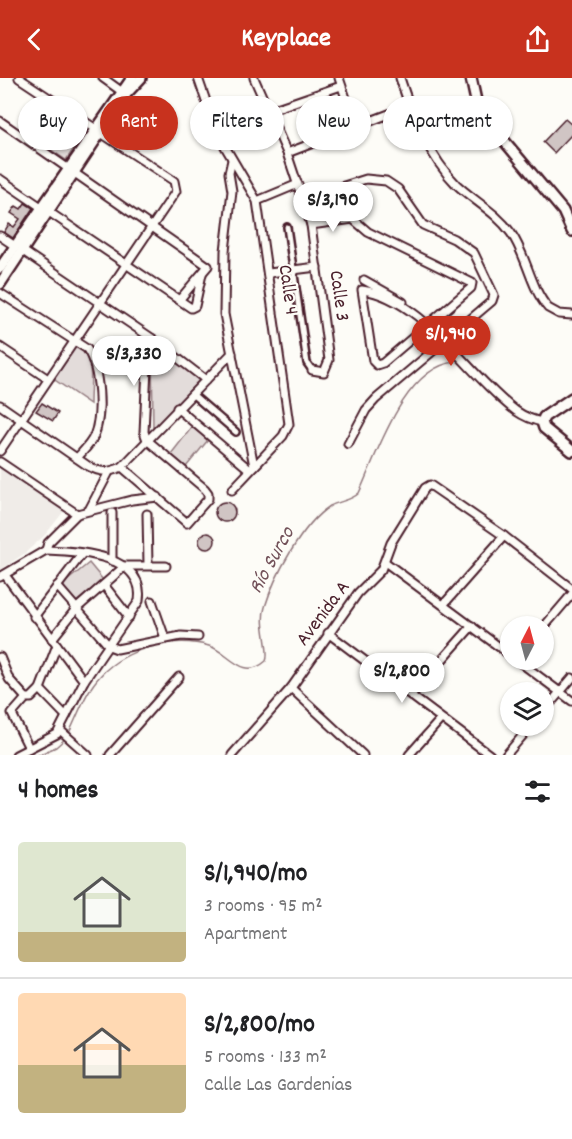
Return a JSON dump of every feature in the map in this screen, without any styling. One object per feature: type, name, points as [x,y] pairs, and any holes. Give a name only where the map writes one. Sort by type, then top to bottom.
[{"type":"street","points":[[0,451],[153,225],[177,185],[19,78]]},
{"type":"street","points":[[103,78],[122,91]]},
{"type":"street","points":[[0,284],[19,249],[132,78]]},
{"type":"street","points":[[98,131],[141,78]]},
{"type":"street","name":"Calle 4","points":[[198,78],[204,96]]},
{"type":"street","name":"Calle 3","points":[[254,78],[262,96]]},
{"type":"street","points":[[400,78],[406,96]]},
{"type":"street","points":[[471,78],[476,101],[486,118],[563,212],[572,231]]},
{"type":"street","points":[[284,105],[340,82]]},
{"type":"street","points":[[0,121],[153,225],[206,269]]},
{"type":"street","name":"Calle 3","points":[[284,146],[311,225],[329,360],[324,372],[312,370]]},
{"type":"street","name":"Calle 4","points":[[226,150],[256,201],[269,273],[289,424],[283,436],[232,490]]},
{"type":"street","points":[[287,153],[296,150]]},
{"type":"street","points":[[433,150],[442,167],[455,182],[492,211],[514,237],[543,302],[553,312],[572,315]]},
{"type":"street","points":[[232,160],[229,173],[232,191],[225,251],[224,314],[252,468]]},
{"type":"street","points":[[0,179],[190,307],[195,306],[206,269]]},
{"type":"street","points":[[303,199],[366,179],[386,181],[398,189],[423,225],[454,239],[474,253],[494,298],[376,399],[366,410],[348,444]]},
{"type":"street","points":[[256,201],[298,184]]},
{"type":"street","points":[[311,225],[353,219],[368,232],[472,283],[471,288],[427,326],[383,363],[377,365],[373,361],[362,290],[373,292],[416,313]]},
{"type":"street","points":[[287,227],[307,363],[312,370]]},
{"type":"street","points":[[0,236],[153,339],[206,380]]},
{"type":"street","points":[[0,268],[19,249]]},
{"type":"street","points":[[269,273],[317,267]]},
{"type":"street","points":[[180,299],[206,269]]},
{"type":"street","points":[[364,280],[392,295],[416,313],[517,413],[542,422]]},
{"type":"street","points":[[0,293],[87,350],[93,358],[98,409],[95,434],[77,458]]},
{"type":"street","points":[[122,466],[187,523],[209,495],[147,440],[144,432],[148,346],[153,339]]},
{"type":"street","points":[[0,348],[48,380]]},
{"type":"street","points":[[0,405],[77,458],[100,472],[109,472],[122,466],[232,353]]},
{"type":"street","points":[[192,394],[236,432]]},
{"type":"street","points":[[572,398],[544,417],[542,422],[544,428],[572,451]]},
{"type":"street","points":[[177,408],[252,468]]},
{"type":"street","points":[[0,462],[77,514]]},
{"type":"street","points":[[89,510],[109,472]]},
{"type":"street","name":"Avenida A","points":[[232,755],[291,688],[328,633],[385,562],[391,543],[425,488],[430,486],[504,536]]},
{"type":"street","points":[[46,550],[48,543],[77,514],[158,497]]},
{"type":"street","points":[[112,513],[112,561]]},
{"type":"street","points":[[147,514],[148,565]]},
{"type":"street","points":[[444,604],[504,536],[572,589]]},
{"type":"street","points":[[84,681],[2,576],[46,550],[82,554],[125,566],[166,566]]},
{"type":"street","points":[[34,617],[82,554]]},
{"type":"street","points":[[385,562],[500,647]]},
{"type":"street","points":[[52,639],[76,609],[125,566]]},
{"type":"street","points":[[16,755],[63,732],[66,716],[84,681],[139,601],[141,589],[135,576],[125,566]]},
{"type":"street","points":[[104,585],[129,617]]},
{"type":"street","points":[[57,586],[109,646],[117,650],[165,638],[198,637]]},
{"type":"street","points":[[553,616],[572,594]]},
{"type":"street","points":[[152,601],[165,638]]},
{"type":"street","points":[[411,695],[472,626]]},
{"type":"street","points":[[328,633],[490,755]]},
{"type":"street","points":[[0,657],[9,679],[26,698],[32,698],[40,689],[57,645]]},
{"type":"street","points":[[530,670],[572,701]]},
{"type":"street","points":[[110,755],[179,677]]},
{"type":"street","points":[[554,699],[572,678]]},
{"type":"street","points":[[291,688],[363,755]]},
{"type":"street","points":[[40,689],[66,716]]},
{"type":"street","points":[[26,698],[12,714],[29,748]]},
{"type":"street","points":[[409,755],[441,718]]},
{"type":"street","points":[[63,732],[88,755]]},
{"type":"street","points":[[506,755],[522,736]]},
{"type":"shaded area","points":[[51,150],[73,150],[66,160]]},
{"type":"shaded area","points":[[335,194],[341,213],[314,221],[308,202]]},
{"type":"shaded area","points":[[152,342],[201,378],[153,430]]},
{"type":"shaded area","points":[[75,343],[89,363],[90,404],[52,378]]},
{"type":"shaded area","points":[[192,427],[208,440],[186,467],[171,454]]},
{"type":"shaded area","points":[[0,467],[64,511],[45,535],[25,553],[0,570]]},
{"type":"shaded area","points":[[89,563],[103,580],[76,602],[62,585]]},
{"type":"building","points":[[565,119],[572,125],[572,134],[554,153],[543,142]]},
{"type":"building","points":[[25,203],[33,208],[13,238],[4,232],[9,224],[14,227],[20,219],[11,213],[16,206],[21,209]]},
{"type":"building","points":[[42,403],[58,413],[53,421],[36,411]]},
{"type":"building","points":[[225,502],[232,505],[235,512],[232,519],[225,522],[218,519],[215,512],[218,505]]},
{"type":"building","points":[[204,533],[210,533],[215,541],[213,547],[204,549],[199,544],[199,538]]},
{"type":"waterway","name":"Río Surco","points":[[68,735],[95,682],[111,666],[137,651],[166,644],[195,643],[216,649],[242,667],[257,667],[266,661],[263,622],[265,607],[290,552],[309,525],[320,514],[330,506],[359,493],[384,436],[407,395],[421,379],[437,367],[455,362]]},
{"type":"waterway","name":"Río Surco","points":[[38,755],[56,747],[65,739]]}]
